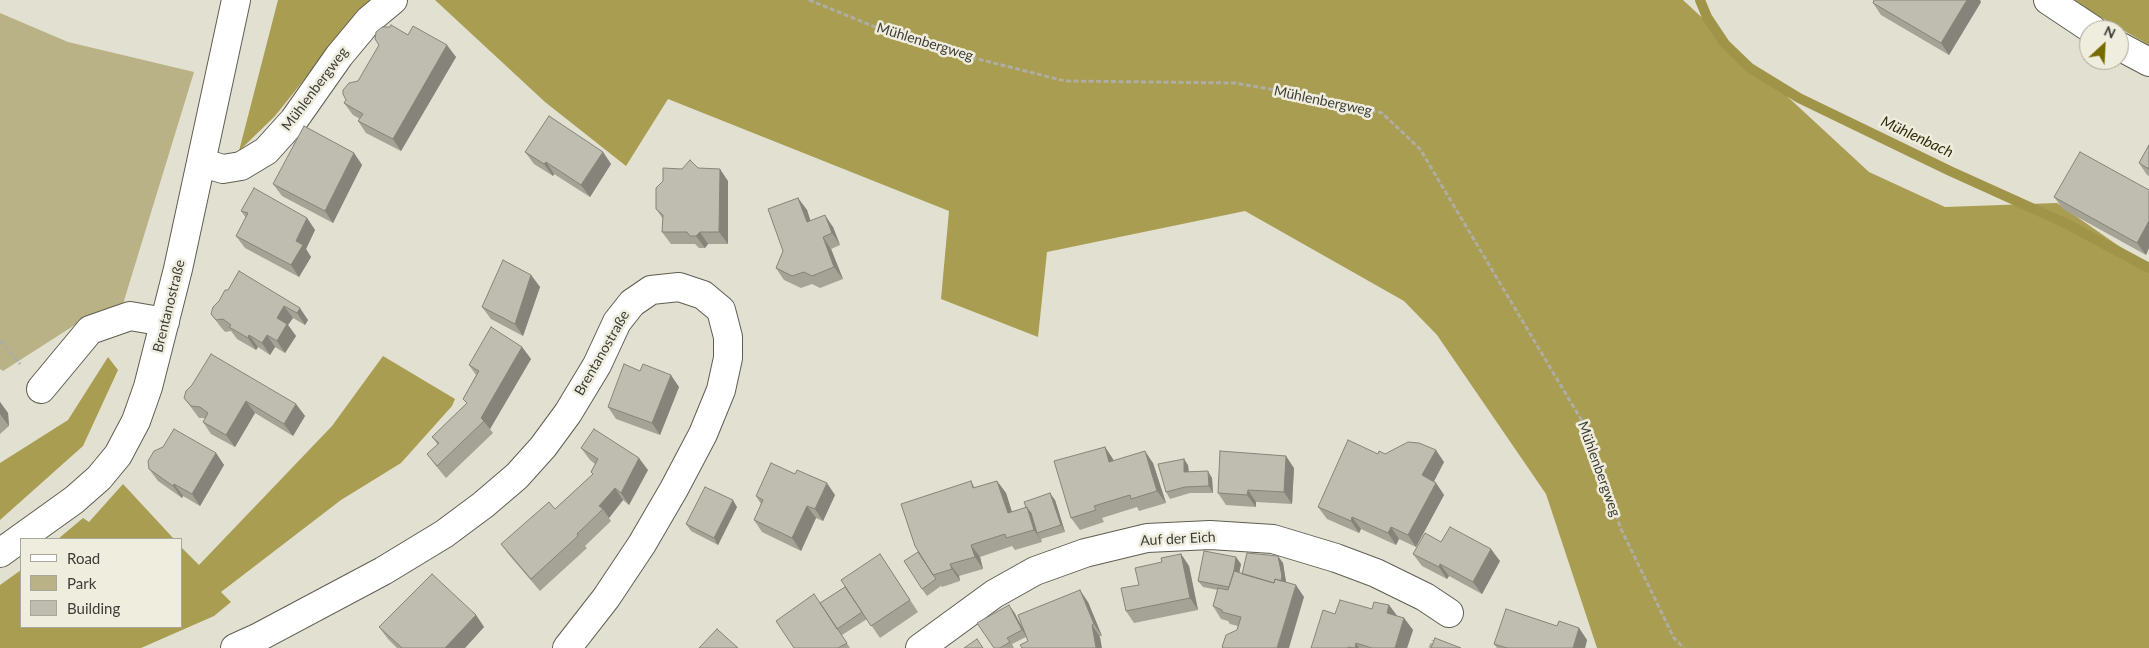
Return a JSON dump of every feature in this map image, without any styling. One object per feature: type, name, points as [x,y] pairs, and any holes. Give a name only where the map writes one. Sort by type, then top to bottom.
[{"type":"street","name":"Brentanostraße","points":[[21,538],[74,500],[99,478],[118,455],[136,421],[165,322],[202,163],[236,0]]},
{"type":"street","name":"Mühlenbergweg","points":[[202,163],[223,169],[241,166],[266,151],[294,120],[339,56],[369,20],[392,0]]},
{"type":"street","points":[[2048,0],[2079,21]]},
{"type":"street","points":[[2129,51],[2149,62]]},
{"type":"street","name":"Brentanostraße","points":[[235,648],[383,571],[444,534],[517,476],[543,447],[568,413],[597,365],[617,322],[632,303],[651,290],[679,287],[703,295],[721,310],[728,337],[728,358],[720,390],[703,434],[642,544],[606,598],[567,648]]},
{"type":"street","points":[[42,389],[90,330],[130,316],[165,322]]},
{"type":"street","name":"Auf der Eich","points":[[920,648],[994,594],[1035,571],[1085,553],[1147,538],[1210,535],[1273,539],[1336,558],[1376,573],[1425,597],[1449,614]]},
{"type":"street","name":"Brentanostraße","points":[[0,553],[20,539]]},
{"type":"path","name":"Mühlenbergweg","points":[[809,0],[885,31],[974,58],[1065,81],[1234,84],[1306,95],[1382,113],[1420,149],[1585,426],[1621,528],[1674,638],[1684,648]]},
{"type":"green space","points":[[0,13],[68,42],[194,72],[123,304],[81,321],[3,371],[0,369]]},
{"type":"shaded area","points":[[278,0],[371,0],[363,6],[275,116],[239,151]]},
{"type":"shaded area","points":[[435,0],[1683,0],[1869,172],[1945,207],[2057,203],[2149,267],[2149,648],[1597,648],[1546,494],[1437,335],[1404,301],[1245,211],[1047,252],[1038,337],[941,299],[949,211],[668,99],[626,166],[545,102]]},
{"type":"shaded area","points":[[2075,0],[2149,0],[2149,45],[2129,34],[2129,20],[2105,20]]},
{"type":"shaded area","points":[[383,356],[455,399],[452,406],[401,463],[341,500],[221,592],[231,602],[214,616],[141,648],[0,648],[0,585],[20,571],[20,628],[182,628],[182,548],[199,565],[332,426]]},
{"type":"shaded area","points":[[108,357],[118,370],[83,446],[0,520],[0,463],[68,420]]},
{"type":"shaded area","points":[[123,484],[173,538],[59,538],[83,518],[89,522]]},
{"type":"building","points":[[1874,0],[1967,0],[1941,43],[1873,3]]},
{"type":"building","points":[[391,25],[408,35],[413,26],[447,45],[393,139],[358,121],[363,114],[344,103],[346,100],[343,94],[343,90],[349,83],[358,81],[379,45],[375,39],[376,32],[382,27],[390,27]]},
{"type":"building","points":[[549,116],[603,152],[581,185],[546,162],[544,164],[525,152]]},
{"type":"building","points":[[304,126],[354,153],[325,211],[273,184]]},
{"type":"building","points":[[2149,145],[2149,169],[2139,163]]},
{"type":"building","points":[[2080,152],[2149,190],[2149,221],[2137,243],[2054,197]]},
{"type":"building","points":[[690,160],[698,168],[720,169],[719,232],[700,232],[696,236],[690,236],[687,232],[662,232],[663,215],[656,209],[656,188],[663,181],[663,168],[682,169]]},
{"type":"building","points":[[254,188],[307,218],[296,241],[303,245],[291,265],[236,236],[248,213],[241,211]]},
{"type":"building","points":[[798,198],[807,222],[825,215],[832,233],[823,237],[834,267],[812,276],[804,272],[792,276],[776,268],[783,251],[768,209]]},
{"type":"building","points":[[503,260],[531,275],[515,324],[482,307]]},
{"type":"building","points":[[239,271],[300,308],[297,313],[284,306],[277,318],[287,324],[277,341],[267,335],[262,343],[249,335],[248,338],[229,327],[231,325],[223,319],[216,320],[211,314],[213,307],[225,290],[228,290]]},
{"type":"building","points":[[491,327],[522,347],[481,418],[484,421],[437,466],[427,454],[439,443],[432,437],[467,403],[463,399],[479,371],[469,365]]},
{"type":"building","points":[[211,354],[296,404],[284,424],[246,401],[226,435],[203,422],[208,413],[200,407],[191,406],[184,398],[186,391],[192,385]]},
{"type":"building","points":[[624,364],[640,371],[643,364],[671,375],[652,423],[608,407]]},
{"type":"building","points":[[174,429],[216,453],[192,494],[174,484],[173,486],[149,469],[148,461],[154,451],[163,447]]},
{"type":"building","points":[[594,429],[639,458],[621,493],[615,488],[599,506],[603,509],[577,534],[578,536],[531,579],[501,544],[549,502],[555,509],[593,474],[591,472],[598,459],[581,448]]},
{"type":"building","points":[[1348,440],[1378,454],[1379,451],[1385,454],[1408,442],[1419,443],[1436,450],[1422,475],[1436,483],[1408,535],[1391,527],[1388,533],[1352,517],[1351,521],[1318,507]]},
{"type":"building","points":[[1105,447],[1109,462],[1145,451],[1157,491],[1131,499],[1130,495],[1094,506],[1096,510],[1071,518],[1054,461]]},
{"type":"building","points":[[1220,451],[1286,456],[1284,492],[1248,490],[1247,495],[1218,493]]},
{"type":"building","points":[[1184,459],[1184,472],[1208,471],[1209,486],[1185,487],[1166,492],[1158,464]]},
{"type":"building","points":[[771,463],[795,474],[797,470],[827,483],[815,509],[807,506],[792,538],[754,520],[763,500],[756,496]]},
{"type":"building","points":[[971,481],[973,488],[997,481],[1008,513],[1027,507],[1034,530],[1006,538],[1005,534],[971,545],[975,557],[950,564],[952,569],[933,575],[915,546],[901,504]]},
{"type":"building","points":[[705,487],[733,500],[714,538],[686,524]]},
{"type":"building","points":[[1050,493],[1061,525],[1037,533],[1031,513],[1024,502]]},
{"type":"building","points":[[1450,527],[1491,549],[1473,582],[1440,564],[1439,567],[1413,554],[1425,533],[1441,542]]},
{"type":"building","points":[[1204,551],[1236,557],[1229,587],[1198,581]]},
{"type":"building","points":[[918,552],[936,579],[922,589],[904,561]]},
{"type":"building","points":[[1247,553],[1278,556],[1282,576],[1281,581],[1275,579],[1274,583],[1242,574]]},
{"type":"building","points":[[880,554],[910,600],[871,626],[841,580]]},
{"type":"building","points":[[1181,554],[1190,598],[1126,611],[1121,588],[1139,585],[1135,568],[1162,562],[1161,558]]},
{"type":"building","points":[[1234,571],[1274,583],[1275,579],[1296,585],[1277,648],[1222,647],[1226,635],[1237,630],[1241,617],[1222,612],[1222,610],[1213,606],[1218,588],[1228,590]]},
{"type":"building","points":[[432,574],[476,615],[445,648],[402,648],[379,627]]},
{"type":"building","points":[[845,587],[862,612],[837,629],[820,603]]},
{"type":"building","points":[[1080,590],[1094,624],[1092,625],[1096,648],[1022,648],[1020,645],[1028,641],[1018,615]]},
{"type":"building","points":[[814,594],[847,643],[838,648],[794,648],[776,621]]},
{"type":"building","points":[[1340,600],[1372,609],[1374,602],[1389,605],[1387,613],[1404,618],[1395,648],[1372,648],[1356,643],[1355,648],[1311,648],[1323,610],[1335,614]]},
{"type":"building","points":[[1009,605],[1022,630],[1007,638],[1010,642],[1000,648],[994,648],[977,623]]},
{"type":"building","points":[[1506,609],[1557,626],[1559,621],[1579,628],[1573,648],[1507,648],[1494,644]]},
{"type":"building","points":[[717,629],[738,648],[699,648]]},
{"type":"building","points":[[1435,638],[1461,648],[1431,648]]},
{"type":"building","points":[[977,639],[983,648],[964,648]]},
{"type":"waterway","name":"Mühlenbach","points":[[1700,0],[1707,17],[1725,44],[1750,68],[1799,98],[1950,171],[2065,223],[2149,268]]}]
